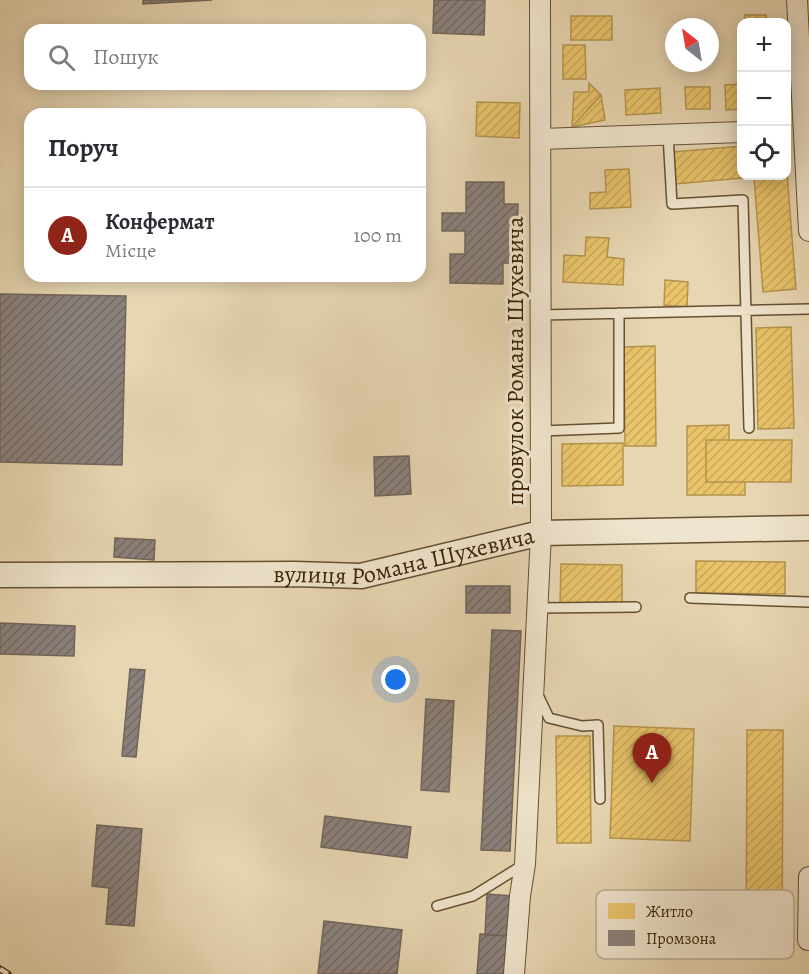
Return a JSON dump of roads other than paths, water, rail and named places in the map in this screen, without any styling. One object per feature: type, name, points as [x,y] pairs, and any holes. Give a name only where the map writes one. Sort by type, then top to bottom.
[{"type":"street","name":"провулок Романа Шухевича","points":[[514,974],[525,864],[541,533],[540,0]]},
{"type":"street","points":[[797,0],[799,131],[809,231]]},
{"type":"street","points":[[541,139],[737,132]]},
{"type":"street","name":"вулиця Романа Шухевича","points":[[0,575],[295,574],[361,576],[541,533],[809,528]]},
{"type":"street","points":[[808,940],[809,877]]},
{"type":"lane","points":[[668,134],[672,204],[743,200],[749,428]]},
{"type":"lane","points":[[541,315],[809,309]]},
{"type":"lane","points":[[541,431],[619,428],[619,313]]},
{"type":"lane","points":[[690,598],[809,602]]},
{"type":"lane","points":[[538,608],[636,607]]},
{"type":"lane","points":[[533,685],[549,717],[582,726],[598,725],[600,799]]},
{"type":"lane","points":[[437,906],[473,896],[525,864]]},
{"type":"railway","points":[[0,969],[8,974]]},
{"type":"place","name":"Конфермат","points":[[652,783]]}]
